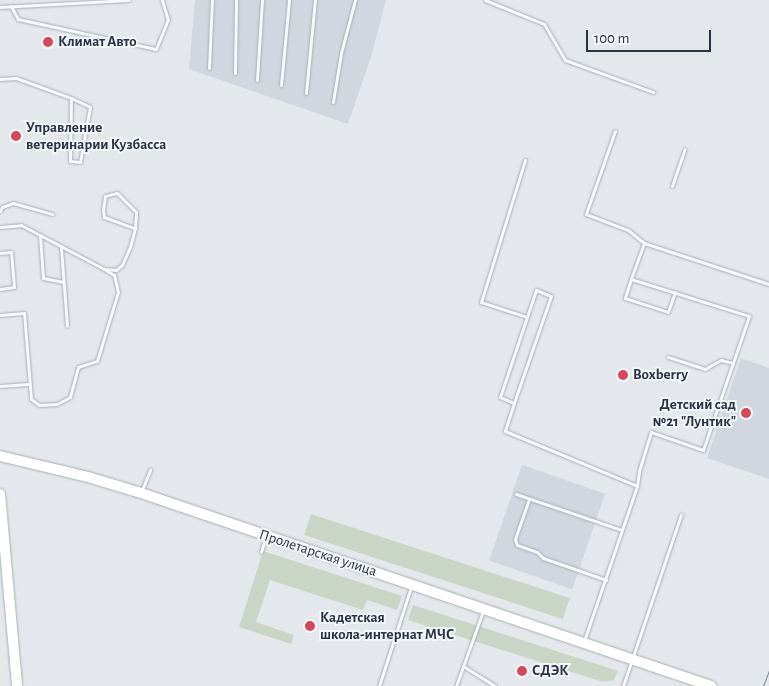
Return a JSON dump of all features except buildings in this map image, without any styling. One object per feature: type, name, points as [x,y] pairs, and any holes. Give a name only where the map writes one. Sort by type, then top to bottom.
[{"type":"street","name":"Пролетарская улица","points":[[0,456],[47,466],[141,493],[711,686]]},
{"type":"street","points":[[0,494],[4,578],[17,686]]},
{"type":"lane","points":[[0,7],[130,0]]},
{"type":"lane","points":[[11,6],[18,19],[156,49],[168,20],[162,0]]},
{"type":"lane","points":[[209,68],[212,0]]},
{"type":"lane","points":[[235,73],[236,0]]},
{"type":"lane","points":[[257,80],[262,0]]},
{"type":"lane","points":[[281,85],[289,0]]},
{"type":"lane","points":[[306,93],[315,0]]},
{"type":"lane","points":[[332,102],[341,53],[356,0]]},
{"type":"lane","points":[[485,0],[544,24],[565,60],[653,92]]},
{"type":"lane","points":[[0,79],[16,78],[71,98],[90,107],[80,162],[70,161],[71,98]]},
{"type":"lane","points":[[615,131],[586,214],[628,230],[644,243],[769,284]]},
{"type":"lane","points":[[672,186],[685,149]]},
{"type":"lane","points":[[525,160],[482,302],[527,317]]},
{"type":"lane","points":[[104,270],[116,270],[122,265],[130,247],[135,228],[136,212],[117,192],[105,196],[104,216],[135,228]]},
{"type":"lane","points":[[0,211],[2,207],[13,203],[52,214]]},
{"type":"lane","points":[[0,227],[21,225],[114,274],[118,292],[97,361],[78,367],[70,397],[57,404],[39,406],[30,399],[24,313],[0,315]]},
{"type":"lane","points":[[40,236],[43,278],[64,282]]},
{"type":"lane","points":[[644,243],[625,298],[668,312],[675,292]]},
{"type":"lane","points":[[61,247],[67,326]]},
{"type":"lane","points":[[0,253],[12,252],[14,287],[0,289]]},
{"type":"lane","points":[[584,642],[637,486],[639,471],[651,432],[703,450],[749,316],[632,279]]},
{"type":"lane","points":[[514,403],[500,397],[536,290],[550,296],[514,403],[504,431],[637,486]]},
{"type":"lane","points":[[668,357],[705,369],[722,360],[733,363]]},
{"type":"lane","points":[[0,386],[28,384]]},
{"type":"lane","points":[[141,493],[150,470]]},
{"type":"lane","points":[[516,494],[622,530]]},
{"type":"lane","points":[[529,499],[515,539],[517,545],[537,552],[543,558],[606,580]]},
{"type":"lane","points":[[623,686],[681,515]]},
{"type":"lane","points":[[261,552],[267,536]]},
{"type":"lane","points":[[379,686],[412,584]]},
{"type":"lane","points":[[456,686],[484,608]]},
{"type":"lane","points":[[463,666],[495,686]]},
{"type":"shaded area","points":[[195,0],[386,0],[371,57],[348,124],[189,69]]},
{"type":"shaded area","name":"Детский сад №21 \"Лунтик\"","points":[[741,358],[769,368],[769,479],[707,458]]},
{"type":"shaded area","points":[[522,465],[605,494],[572,589],[489,560]]},
{"type":"green space","points":[[311,514],[570,598],[563,619],[304,535]]},
{"type":"green space","points":[[263,551],[402,596],[397,610],[367,600],[363,610],[270,580],[256,622],[294,635],[291,644],[239,627]]},
{"type":"green space","points":[[413,605],[618,671],[614,680],[603,682],[408,620]]},
{"type":"tram line","points":[[763,686],[769,670]]},
{"type":"place","name":"Климат Авто","points":[[48,42]]},
{"type":"place","name":"Управление ветеринарии Кузбасса","points":[[16,136]]},
{"type":"place","name":"Boxberry","points":[[623,375]]},
{"type":"place","name":"Детский сад №21 \"Лунтик\"","points":[[746,413]]},
{"type":"place","name":"Кадетская школа-интернат МЧС","points":[[310,626]]},
{"type":"place","name":"СДЭК","points":[[522,671]]}]
